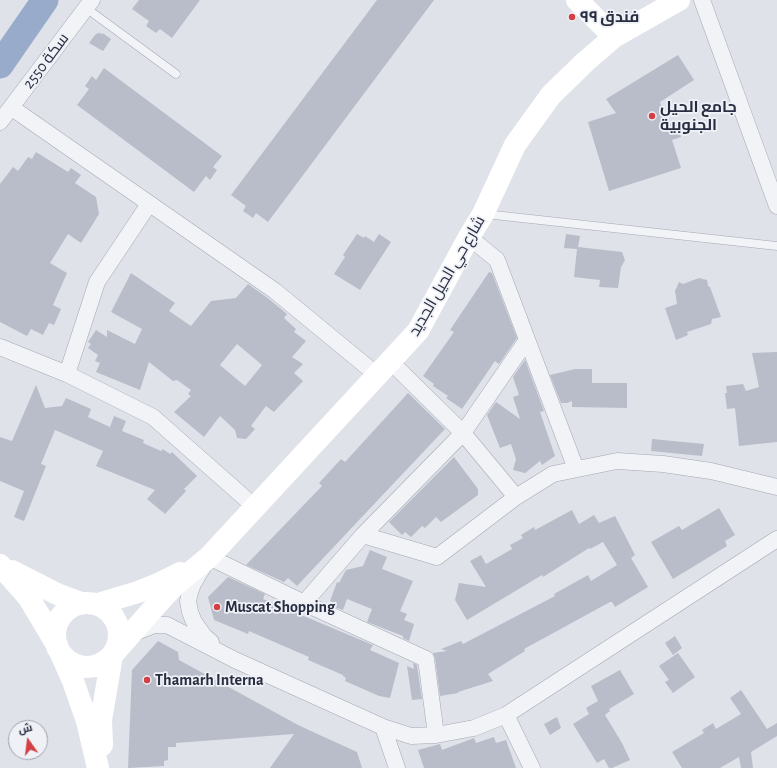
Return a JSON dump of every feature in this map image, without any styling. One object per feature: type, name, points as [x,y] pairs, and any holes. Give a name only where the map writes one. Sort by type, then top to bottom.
[{"type":"street","points":[[577,0],[614,37]]},
{"type":"street","name":"شارع حي الحيل الجديد","points":[[209,557],[418,331],[483,214],[515,145],[551,95],[585,62],[614,37],[679,0]]},
{"type":"street","points":[[702,0],[777,206]]},
{"type":"street","name":"سكة 2550","points":[[0,122],[89,4]]},
{"type":"street","points":[[12,108],[384,368],[463,433],[516,497]]},
{"type":"street","points":[[67,374],[97,282],[149,204]]},
{"type":"street","points":[[469,237],[497,260],[576,469]]},
{"type":"street","points":[[304,603],[363,536],[463,433],[527,340]]},
{"type":"street","points":[[0,347],[67,374],[153,417],[255,507]]},
{"type":"street","points":[[363,536],[437,557],[516,497],[553,474],[617,461],[663,464],[711,471],[777,486]]},
{"type":"street","points":[[129,635],[154,625],[167,624],[235,660],[383,726],[411,736],[436,735],[474,728],[506,715],[777,539]]},
{"type":"street","points":[[209,557],[304,603],[426,659],[436,735]]},
{"type":"street","points":[[98,768],[87,721],[73,681],[57,646],[55,636],[59,618],[65,611],[73,606],[138,592],[158,584],[209,557]]},
{"type":"street","points":[[0,565],[29,598],[62,655],[69,662],[78,666],[87,667],[96,666],[105,662],[170,590],[209,557]]},
{"type":"street","points":[[209,557],[190,592],[188,601],[190,612],[194,622],[204,636],[235,660]]},
{"type":"street","points":[[0,565],[41,587],[107,608],[114,615],[120,634],[119,643],[113,654],[101,720],[103,768]]},
{"type":"street","points":[[506,715],[532,768]]},
{"type":"street","points":[[383,726],[397,768]]},
{"type":"lane","points":[[89,4],[176,74]]},
{"type":"lane","points":[[483,214],[777,246]]},
{"type":"building","points":[[139,0],[200,0],[172,38],[160,29],[156,33],[146,26],[149,21],[132,9]]},
{"type":"building","points":[[377,0],[434,0],[268,222],[256,213],[253,218],[243,211],[246,206],[231,195]]},
{"type":"building","points":[[98,33],[104,34],[111,39],[103,51],[89,43]]},
{"type":"building","points":[[678,55],[694,80],[660,102],[667,125],[676,122],[681,137],[672,140],[681,168],[609,191],[588,122],[616,113],[606,99]]},
{"type":"building","points":[[104,68],[222,156],[213,167],[217,170],[210,180],[206,176],[194,192],[77,105],[89,89],[85,86],[92,76],[96,80]]},
{"type":"building","points":[[36,152],[68,172],[71,168],[81,175],[75,183],[96,197],[99,214],[81,243],[68,234],[50,263],[67,273],[53,305],[61,309],[54,325],[49,323],[43,335],[31,329],[27,336],[0,322],[0,184],[13,167],[18,171],[28,157],[32,159]]},
{"type":"building","points":[[357,234],[364,238],[365,236],[374,242],[379,234],[391,242],[360,290],[334,274],[345,257],[343,255]]},
{"type":"building","points":[[566,234],[580,236],[578,247],[622,252],[625,260],[621,267],[618,288],[599,287],[600,280],[574,277],[577,249],[564,248]]},
{"type":"building","points":[[489,272],[492,273],[517,338],[499,364],[495,361],[462,409],[446,398],[448,396],[433,386],[434,384],[423,376],[454,332],[450,330]]},
{"type":"building","points":[[131,273],[175,303],[169,311],[191,326],[211,301],[236,298],[248,284],[287,314],[284,318],[296,329],[294,332],[306,341],[292,357],[303,364],[294,373],[303,381],[274,412],[266,406],[251,426],[255,429],[246,439],[237,438],[235,430],[220,416],[204,437],[174,412],[191,396],[188,394],[191,390],[177,380],[173,381],[149,362],[140,390],[96,372],[100,363],[95,361],[98,355],[88,348],[91,344],[88,342],[96,330],[107,337],[107,330],[135,344],[142,329],[111,312]],"holes":[[[237,344],[262,365],[245,386],[220,365]]]},
{"type":"building","points":[[699,278],[707,280],[721,317],[712,319],[711,324],[687,332],[688,335],[676,340],[665,308],[677,304],[675,291],[679,282],[683,284]]},
{"type":"building","points":[[777,352],[777,442],[739,446],[735,408],[727,409],[725,393],[727,393],[726,386],[743,384],[746,391],[759,387],[752,353]]},
{"type":"building","points":[[525,360],[544,411],[540,412],[555,456],[542,465],[540,461],[525,473],[513,470],[516,459],[511,444],[500,448],[487,415],[496,402],[520,419],[513,397],[519,395],[513,377]]},
{"type":"building","points":[[575,369],[592,369],[592,383],[627,383],[627,408],[572,407],[572,401],[561,403],[550,375]]},
{"type":"building","points":[[36,385],[45,408],[62,406],[66,398],[91,409],[88,417],[110,427],[114,416],[126,421],[122,431],[144,440],[143,443],[161,451],[163,449],[170,454],[172,452],[197,476],[184,489],[186,491],[165,514],[147,499],[155,490],[96,466],[103,451],[55,430],[41,464],[46,466],[24,521],[14,517],[24,491],[0,481],[0,437],[12,441]]},
{"type":"building","points":[[408,393],[445,429],[297,586],[288,578],[284,582],[246,565],[322,486],[319,483],[341,459],[345,462]]},
{"type":"building","points":[[652,439],[704,444],[702,456],[651,451]]},
{"type":"building","points":[[454,457],[478,489],[478,495],[441,522],[436,517],[425,528],[422,526],[411,537],[405,532],[402,535],[389,522]]},
{"type":"building","points":[[719,508],[735,535],[725,541],[727,546],[673,579],[651,542],[679,526],[682,530]]},
{"type":"building","points":[[572,510],[579,524],[594,515],[599,523],[615,516],[635,555],[631,558],[648,587],[615,607],[612,602],[610,602],[524,649],[525,651],[488,674],[493,681],[458,693],[440,696],[433,653],[447,651],[441,649],[461,641],[463,644],[555,596],[554,594],[588,575],[591,581],[617,565],[603,542],[590,549],[589,548],[543,577],[542,575],[467,620],[455,600],[459,583],[486,587],[470,561],[481,555],[486,564],[512,549],[510,545],[523,538],[521,535],[534,527],[535,530]]},
{"type":"building","points":[[370,550],[387,557],[382,569],[413,581],[400,611],[407,614],[404,620],[414,624],[409,641],[403,638],[403,636],[367,622],[372,609],[347,599],[343,610],[332,606],[334,603],[330,601],[337,582],[339,583],[346,570],[363,566]]},
{"type":"building","points":[[228,577],[265,594],[263,599],[373,645],[370,650],[399,663],[390,698],[379,696],[345,681],[346,678],[343,675],[308,660],[309,657],[249,631],[248,634],[214,620],[208,597]]},
{"type":"building","points":[[675,636],[682,648],[673,655],[665,643]]},
{"type":"building","points":[[158,641],[178,652],[179,660],[300,726],[357,752],[362,768],[270,768],[294,734],[176,743],[176,747],[168,747],[168,760],[164,761],[164,766],[128,768],[132,670]]},
{"type":"building","points":[[678,653],[695,677],[673,693],[665,682],[669,680],[659,666]]},
{"type":"building","points":[[413,663],[417,665],[422,699],[412,700],[407,666],[414,669]]},
{"type":"building","points":[[620,670],[634,694],[609,709],[610,711],[605,715],[622,743],[630,760],[609,768],[604,759],[597,763],[573,724],[589,714],[586,708],[598,701],[591,686]]},
{"type":"building","points":[[741,690],[767,729],[777,723],[777,736],[751,752],[753,768],[741,768],[739,757],[720,768],[682,768],[672,752],[704,733],[702,730],[713,723],[716,729],[741,714],[730,698]]},
{"type":"building","points":[[557,717],[561,728],[550,735],[544,724]]},
{"type":"building","points":[[494,737],[496,743],[506,740],[516,768],[424,768],[418,750],[440,744],[442,750],[474,738],[476,743]]},
{"type":"waterway","points":[[0,65],[45,0]]},
{"type":"place","name":"فندق ٩٩","points":[[572,17]]},
{"type":"place","name":"جامع الحيل الجنوبية","points":[[652,116]]},
{"type":"place","name":"Muscat Shopping","points":[[217,607]]},
{"type":"place","name":"Thamarh Interna","points":[[147,680]]}]
